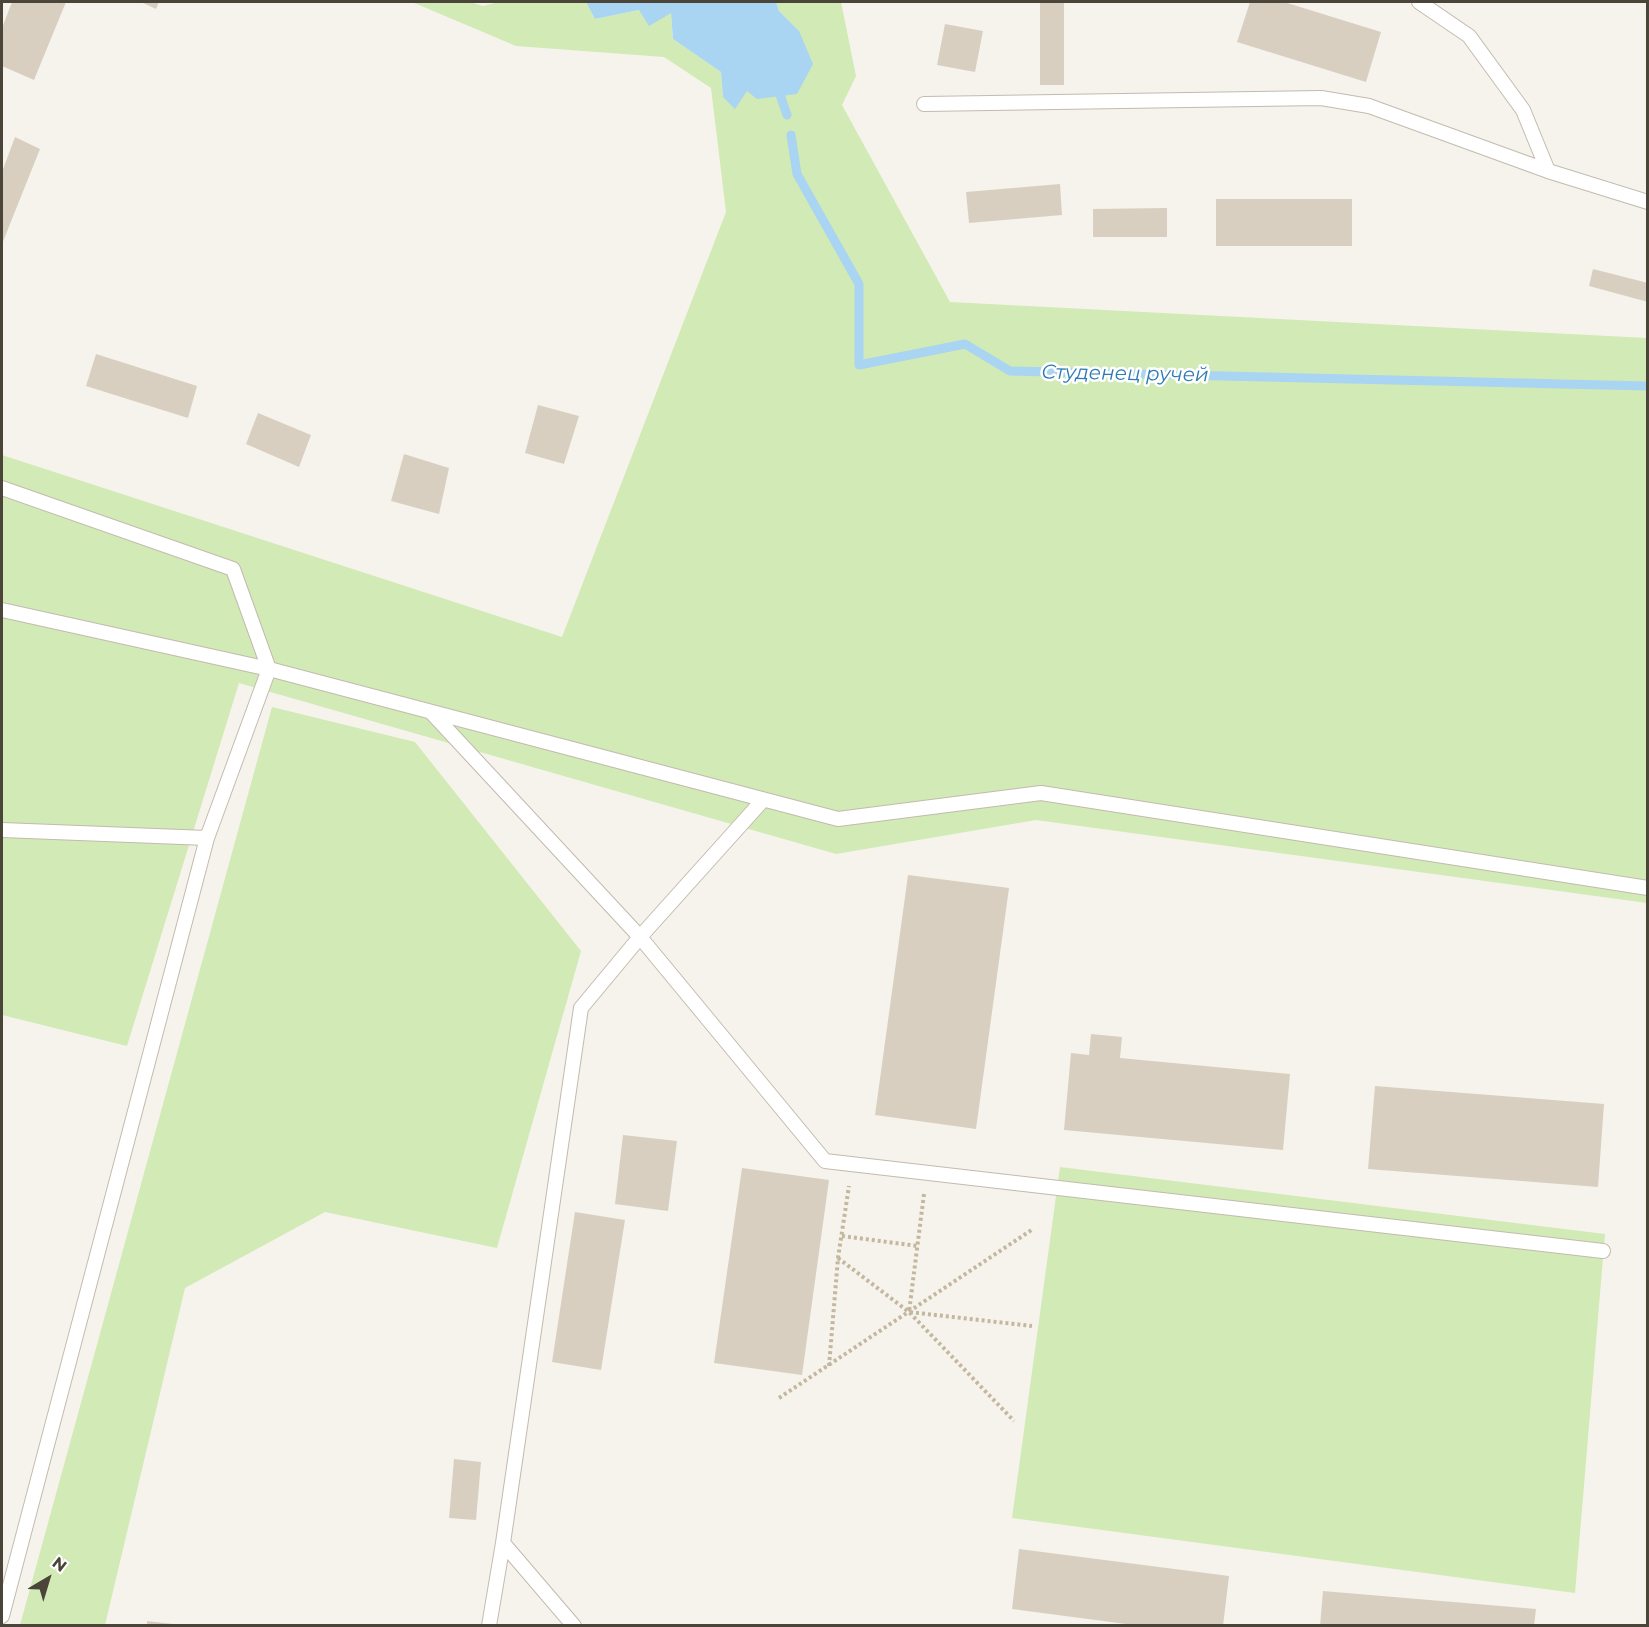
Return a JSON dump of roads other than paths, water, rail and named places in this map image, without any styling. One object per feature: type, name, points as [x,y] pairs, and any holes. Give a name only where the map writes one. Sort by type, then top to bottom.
[{"type":"lane","points":[[1419,2],[1469,36],[1523,110],[1548,171]]},
{"type":"lane","points":[[924,104],[1321,98],[1369,106],[1548,171],[1647,202]]},
{"type":"lane","points":[[2,488],[233,569],[269,669],[207,838],[2,1616]]},
{"type":"lane","points":[[2,610],[269,669],[838,819],[1041,793],[1647,888]]},
{"type":"lane","points":[[431,712],[640,938],[825,1161],[1604,1251]]},
{"type":"lane","points":[[489,1626],[580,1008],[763,800]]},
{"type":"lane","points":[[2,830],[207,838]]},
{"type":"lane","points":[[503,1543],[574,1626]]},
{"type":"water","points":[[586,2],[776,2],[779,11],[799,31],[813,64],[797,94],[757,99],[747,91],[735,109],[723,97],[721,72],[673,39],[671,13],[649,26],[639,10],[595,19]]},
{"type":"waterway","name":"Студенец ручей","points":[[777,86],[787,115]]},
{"type":"waterway","name":"Студенец ручей","points":[[791,135],[797,174],[859,284],[859,365],[965,344],[1010,371],[1648,386]]}]
